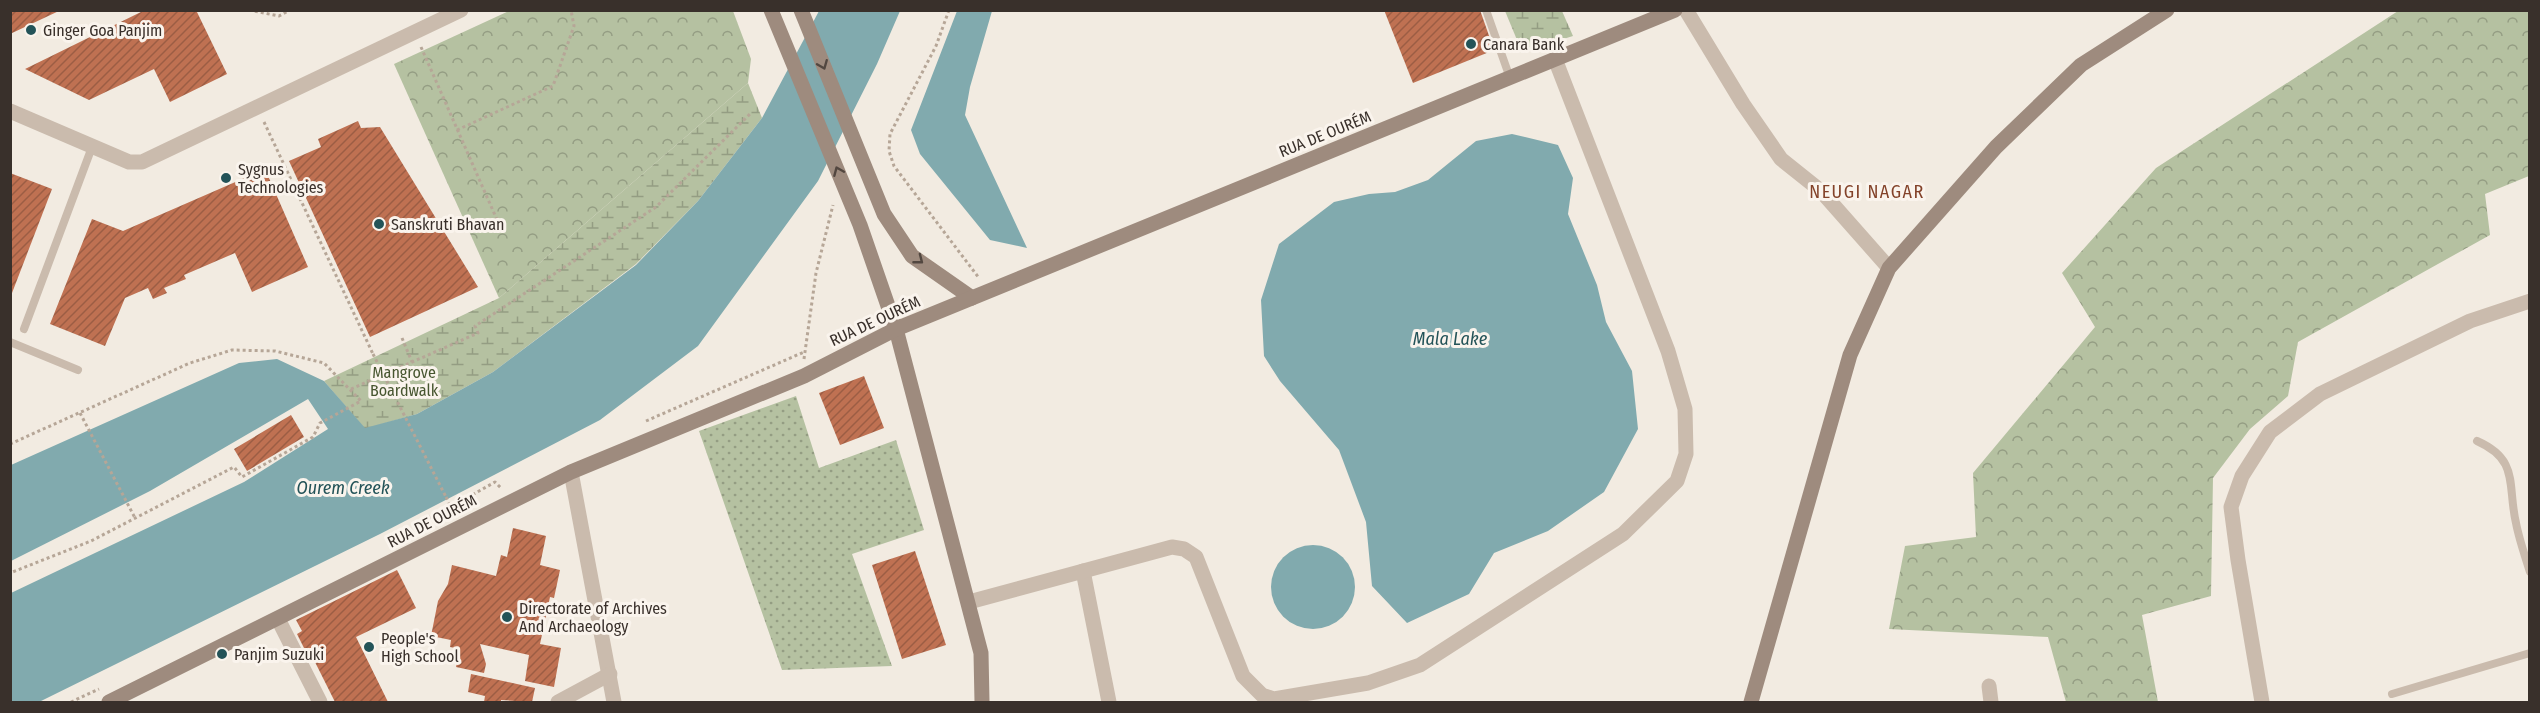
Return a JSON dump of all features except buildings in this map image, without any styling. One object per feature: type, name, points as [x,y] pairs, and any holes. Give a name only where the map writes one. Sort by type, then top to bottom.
[{"type":"street","points":[[10,111],[129,162],[142,162],[461,10]]},
{"type":"street","points":[[771,10],[860,225],[896,329],[981,653],[982,702]]},
{"type":"street","points":[[801,10],[884,214],[912,256],[972,298]]},
{"type":"street","name":"RUA DE OURÉM","points":[[109,702],[571,472],[804,376],[896,329],[1675,10]]},
{"type":"street","points":[[1686,10],[1743,104],[1781,159],[1821,191],[1889,268]]},
{"type":"street","points":[[1751,702],[1850,355],[1889,268],[1996,147],[2081,65],[2167,10]]},
{"type":"street","points":[[969,602],[1172,547],[1184,549],[1196,557],[1243,676],[1262,695],[1274,699],[1368,683],[1420,665],[1623,534],[1677,481],[1686,454],[1685,409],[1668,351],[1555,59]]},
{"type":"street","points":[[2262,702],[2231,507],[2242,476],[2270,432],[2320,394],[2470,321],[2529,301]]},
{"type":"street","points":[[571,472],[614,702]]},
{"type":"street","points":[[1083,571],[1109,702]]},
{"type":"street","points":[[278,619],[318,702]]},
{"type":"street","points":[[558,702],[610,674]]},
{"type":"street","points":[[1989,686],[1991,702]]},
{"type":"lane","points":[[1486,10],[1510,78]]},
{"type":"lane","points":[[24,328],[92,147]]},
{"type":"lane","points":[[10,342],[78,370]]},
{"type":"lane","points":[[2477,441],[2496,450],[2509,471],[2515,521],[2529,572]]},
{"type":"lane","points":[[2392,694],[2529,652]]},
{"type":"path","points":[[249,10],[279,16],[290,10]]},
{"type":"path","points":[[457,130],[553,86],[574,26],[571,10]]},
{"type":"path","points":[[948,10],[936,46],[890,134],[889,151],[894,166],[989,291]]},
{"type":"path","points":[[414,32],[498,222]]},
{"type":"path","points":[[257,106],[373,354],[451,507]]},
{"type":"path","points":[[351,389],[477,333],[475,326],[656,207],[752,113]]},
{"type":"path","points":[[804,376],[804,352],[816,273],[833,205]]},
{"type":"path","points":[[402,338],[412,362]]},
{"type":"path","points":[[10,444],[190,363],[232,350],[275,351],[324,363],[361,401],[320,423],[313,437],[242,477],[234,467],[91,542],[10,573]]},
{"type":"path","points":[[80,413],[135,518]]},
{"type":"path","points":[[427,528],[424,520],[495,482],[504,491]]},
{"type":"green space","points":[[511,10],[733,11],[751,59],[748,83],[499,298],[394,64]]},
{"type":"green space","points":[[1505,11],[1562,11],[1573,36],[1522,52]]},
{"type":"green space","points":[[2398,11],[2529,11],[2529,176],[2485,194],[2490,235],[2298,342],[2288,396],[2250,429],[2213,478],[2211,596],[2142,615],[2158,702],[2066,702],[2048,637],[1889,629],[1905,546],[1976,537],[1973,473],[2095,327],[2062,273],[2156,168]]},
{"type":"green space","name":"Mangrove Boardwalk","points":[[748,83],[762,118],[698,201],[636,264],[493,372],[417,414],[365,429],[324,381],[499,298]]},
{"type":"green space","points":[[796,396],[819,468],[896,440],[924,530],[852,554],[892,666],[782,670],[699,431]]},
{"type":"water","name":"Ourem Creek","points":[[819,11],[900,11],[877,64],[818,181],[698,346],[600,420],[380,534],[39,702],[11,702],[11,593],[244,482],[328,429],[308,399],[150,491],[11,561],[11,465],[239,363],[277,359],[324,381],[365,428],[417,414],[493,372],[636,265],[698,201],[762,118]]},
{"type":"water","points":[[957,11],[992,11],[970,87],[965,115],[1027,248],[990,240],[920,154],[911,130]]},
{"type":"water","name":"Mala Lake","points":[[1512,134],[1558,145],[1573,178],[1568,214],[1597,285],[1606,322],[1632,371],[1638,429],[1604,492],[1548,531],[1494,553],[1469,594],[1407,623],[1372,586],[1366,522],[1339,450],[1280,381],[1264,356],[1261,300],[1279,244],[1334,202],[1369,194],[1395,192],[1428,180],[1476,141]]},
{"type":"water","points":[[1313,545],[1329,548],[1343,557],[1352,571],[1355,587],[1352,603],[1343,617],[1329,626],[1313,629],[1297,626],[1283,617],[1274,603],[1271,587],[1274,571],[1283,557],[1297,548]]},
{"type":"place","name":"Ginger Goa Panjim","points":[[31,30]]},
{"type":"place","name":"Canara Bank","points":[[1471,44]]},
{"type":"place","name":"Sygnus Technologies","points":[[226,178]]},
{"type":"place","name":"Sanskruti Bhavan","points":[[379,224]]},
{"type":"place","name":"Directorate of Archives And Archaeology","points":[[507,617]]},
{"type":"place","name":"People's High School","points":[[369,647]]},
{"type":"place","name":"Panjim Suzuki","points":[[222,654]]},
{"type":"district","name":"NEUGI NAGAR","points":[[1867,192]]}]
